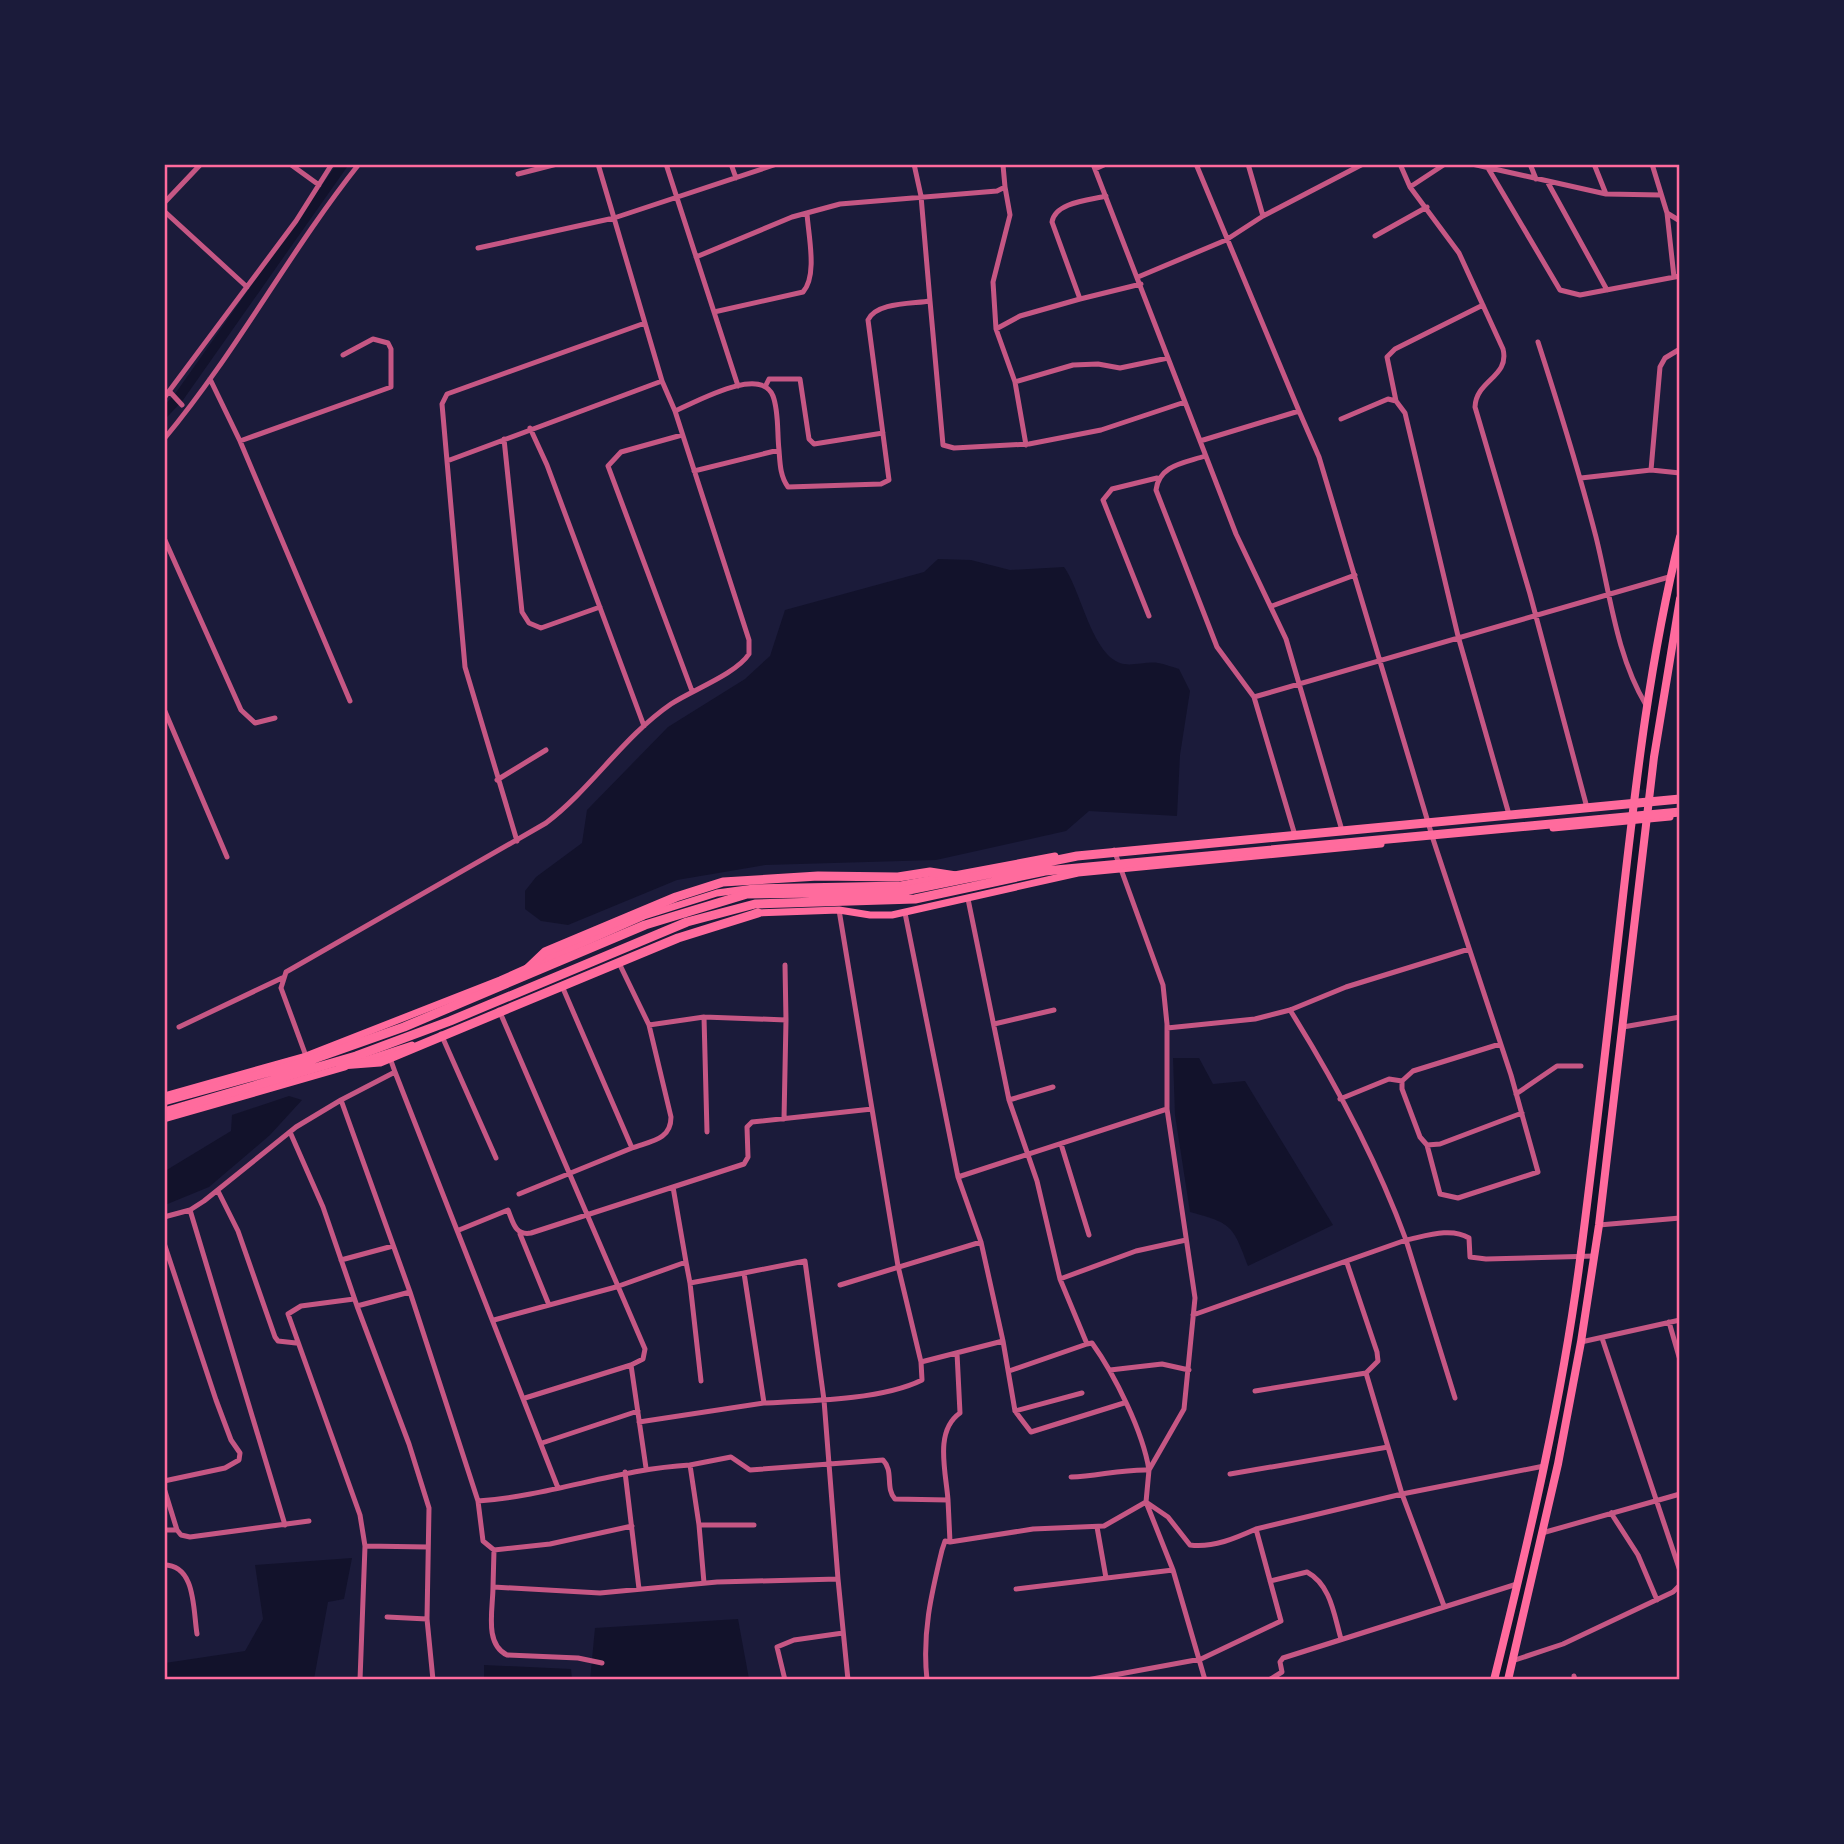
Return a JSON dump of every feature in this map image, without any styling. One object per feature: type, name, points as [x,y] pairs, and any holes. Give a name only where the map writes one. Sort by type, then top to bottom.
[{"type":"highway","points":[[164,1098],[305,1062],[404,1027],[645,925],[747,894],[899,892],[1077,856],[1679,797]]},
{"type":"highway","points":[[164,1112],[325,1067],[450,1021],[687,922],[755,904],[915,899],[1045,872],[1679,814]]},
{"type":"highway","points":[[519,977],[545,952],[676,897],[723,882],[758,878],[898,877],[930,872],[956,876]]},
{"type":"highway","points":[[325,1067],[380,1062],[678,938],[758,913]]},
{"type":"main road","points":[[1508,1679],[1542,1533],[1581,1342],[1630,821],[1646,705],[1679,537]]},
{"type":"main road","points":[[1494,1679],[1520,1583],[1587,1256],[1599,1225],[1649,799],[1679,599]]},
{"type":"main road","points":[[164,1098],[306,1056],[488,985],[644,916],[717,893],[754,888],[901,885],[1076,853],[1679,797]]},
{"type":"main road","points":[[164,1119],[388,1053],[441,1034],[675,935],[758,913],[905,913],[1038,880],[1121,869],[1647,820],[1679,814]]},
{"type":"street","points":[[164,203],[201,164]]},
{"type":"street","points":[[290,164],[319,186]]},
{"type":"street","points":[[164,398],[172,394],[332,164]]},
{"type":"street","points":[[164,439],[210,379],[333,197],[359,164]]},
{"type":"street","points":[[518,174],[557,164]]},
{"type":"street","points":[[179,1027],[282,978],[296,964],[517,841],[565,809],[626,740],[692,691],[746,659],[750,648],[675,411],[662,382],[598,164]]},
{"type":"street","points":[[666,164],[738,386]]},
{"type":"street","points":[[731,164],[736,178]]},
{"type":"street","points":[[478,248],[614,218],[777,164]]},
{"type":"street","points":[[914,164],[921,197],[943,445],[954,448],[1026,444],[1101,430],[1185,402]]},
{"type":"street","points":[[1106,164],[1094,167],[1236,534],[1272,606],[1300,683],[1341,827]]},
{"type":"street","points":[[1196,164],[1319,457],[1433,839],[1522,1113],[1538,1172],[1458,1198],[1440,1194],[1427,1145],[1420,1137],[1402,1081]]},
{"type":"street","points":[[1248,164],[1263,216]]},
{"type":"street","points":[[1138,276],[1226,240],[1263,216],[1363,164]]},
{"type":"street","points":[[1399,164],[1410,187],[1460,253],[1506,360],[1502,370],[1479,390],[1475,407],[1537,617],[1586,804]]},
{"type":"street","points":[[1410,187],[1445,164]]},
{"type":"street","points":[[1472,164],[1606,194],[1661,195]]},
{"type":"street","points":[[1530,164],[1536,178]]},
{"type":"street","points":[[1594,164],[1606,194]]},
{"type":"street","points":[[1488,168],[1554,284],[1569,295],[1677,276],[1667,213],[1653,164]]},
{"type":"street","points":[[1004,165],[1004,187],[1010,215],[993,282],[996,329],[1015,382],[1026,444]]},
{"type":"street","points":[[1547,181],[1607,290]]},
{"type":"street","points":[[696,257],[807,213],[840,204],[998,191],[1004,187]]},
{"type":"street","points":[[1080,299],[1052,222],[1054,215],[1061,208],[1106,196]]},
{"type":"street","points":[[1375,236],[1427,207]]},
{"type":"street","points":[[164,211],[247,287]]},
{"type":"street","points":[[714,312],[803,292],[810,275],[807,213]]},
{"type":"street","points":[[1667,213],[1679,220]]},
{"type":"street","points":[[996,329],[1020,316],[1141,284]]},
{"type":"street","points":[[766,385],[775,402],[785,483],[795,489],[881,484],[889,480],[868,320],[875,311],[930,301]]},
{"type":"street","points":[[1483,305],[1395,349],[1387,357],[1396,401],[1405,413],[1458,636],[1508,811]]},
{"type":"street","points":[[517,841],[465,667],[442,404],[447,394],[645,323]]},
{"type":"street","points":[[240,440],[391,387],[391,349],[388,343],[380,338],[373,339],[343,355]]},
{"type":"street","points":[[1538,342],[1581,478],[1630,674],[1646,705]]},
{"type":"street","points":[[1651,470],[1660,367],[1665,358],[1679,349]]},
{"type":"street","points":[[1015,382],[1073,365],[1121,368],[1168,358]]},
{"type":"street","points":[[210,379],[240,440],[350,701]]},
{"type":"street","points":[[766,385],[769,379],[800,379],[809,439],[814,444],[883,433]]},
{"type":"street","points":[[447,461],[530,428],[662,382]]},
{"type":"street","points":[[675,411],[752,382],[766,385]]},
{"type":"street","points":[[172,394],[182,405]]},
{"type":"street","points":[[1341,419],[1380,402],[1396,401]]},
{"type":"street","points":[[1200,441],[1299,411]]},
{"type":"street","points":[[530,428],[644,726]]},
{"type":"street","points":[[682,435],[621,452],[608,466],[692,691]]},
{"type":"street","points":[[504,439],[522,612],[529,623],[541,628],[600,607]]},
{"type":"street","points":[[694,471],[779,450]]},
{"type":"street","points":[[1149,616],[1102,500],[1112,489],[1157,478],[1167,469],[1205,456]]},
{"type":"street","points":[[1581,478],[1651,470],[1679,473]]},
{"type":"street","points":[[1157,478],[1156,490],[1217,647],[1254,697],[1294,832]]},
{"type":"street","points":[[164,538],[241,710],[255,723],[275,718]]},
{"type":"street","points":[[1272,606],[1355,575]]},
{"type":"street","points":[[1254,697],[1670,577]]},
{"type":"street","points":[[164,709],[227,856]]},
{"type":"street","points":[[497,780],[546,750]]},
{"type":"street","points":[[1114,849],[1163,985],[1167,1028],[1167,1109],[1195,1298],[1184,1409],[1149,1470]]},
{"type":"street","points":[[968,899],[1009,1100],[1037,1181],[1060,1279],[1087,1344]]},
{"type":"street","points":[[639,1422],[764,1403],[824,1400],[922,1380],[921,1363],[898,1266],[843,911]]},
{"type":"street","points":[[905,913],[957,1177],[981,1242],[1015,1411],[1031,1432],[1124,1403]]},
{"type":"street","points":[[1167,1028],[1255,1019],[1290,1010],[1346,987],[1469,949]]},
{"type":"street","points":[[519,1194],[667,1135],[671,1128],[659,1056],[649,1025],[617,959]]},
{"type":"street","points":[[785,965],[785,1119]]},
{"type":"street","points":[[282,978],[286,1005],[306,1056]]},
{"type":"street","points":[[561,984],[632,1148]]},
{"type":"street","points":[[498,1010],[587,1214],[615,1287],[645,1349],[643,1359],[631,1365],[525,1398]]},
{"type":"street","points":[[994,1024],[1054,1010]]},
{"type":"street","points":[[1290,1010],[1340,1099],[1393,1204],[1455,1398]]},
{"type":"street","points":[[649,1025],[704,1017],[786,1020]]},
{"type":"street","points":[[704,1017],[707,1132]]},
{"type":"street","points":[[1623,1027],[1679,1017]]},
{"type":"street","points":[[441,1034],[496,1158]]},
{"type":"street","points":[[1402,1081],[1413,1071],[1500,1044]]},
{"type":"street","points":[[388,1053],[558,1488]]},
{"type":"street","points":[[1516,1094],[1558,1066],[1581,1066]]},
{"type":"street","points":[[164,1217],[190,1210],[218,1191],[290,1132],[341,1100],[395,1072]]},
{"type":"street","points":[[1340,1099],[1389,1079],[1402,1081]]},
{"type":"street","points":[[1009,1100],[1053,1087]]},
{"type":"street","points":[[341,1100],[410,1292],[478,1500],[483,1541],[494,1550],[550,1544],[632,1526]]},
{"type":"street","points":[[957,1177],[1167,1109]]},
{"type":"street","points":[[519,1233],[531,1233],[744,1164],[748,1157],[747,1127],[759,1120],[872,1110]]},
{"type":"street","points":[[1427,1145],[1440,1144],[1522,1113]]},
{"type":"street","points":[[290,1132],[323,1207],[429,1508],[427,1619],[433,1679]]},
{"type":"street","points":[[1062,1144],[1089,1235]]},
{"type":"street","points":[[673,1186],[690,1283],[701,1381]]},
{"type":"street","points":[[218,1191],[238,1231],[275,1337],[281,1342],[296,1343]]},
{"type":"street","points":[[190,1210],[285,1525]]},
{"type":"street","points":[[459,1230],[508,1210],[548,1305]]},
{"type":"street","points":[[1599,1225],[1679,1218]]},
{"type":"street","points":[[1193,1315],[1406,1240],[1449,1232],[1469,1238],[1470,1257],[1501,1259],[1587,1256]]},
{"type":"street","points":[[1060,1279],[1136,1251],[1186,1240]]},
{"type":"street","points":[[840,1285],[981,1242]]},
{"type":"street","points":[[164,1243],[216,1400],[240,1453],[239,1460],[225,1468],[164,1481]]},
{"type":"street","points":[[341,1260],[393,1246]]},
{"type":"street","points":[[690,1283],[805,1261],[824,1400],[848,1679]]},
{"type":"street","points":[[494,1320],[615,1287],[686,1262]]},
{"type":"street","points":[[1255,1391],[1366,1373],[1378,1362],[1347,1263]]},
{"type":"street","points":[[744,1273],[764,1403]]},
{"type":"street","points":[[360,1679],[365,1546],[349,1483],[296,1343],[288,1314],[294,1308],[355,1303],[410,1292]]},
{"type":"street","points":[[1581,1342],[1679,1320]]},
{"type":"street","points":[[1669,1322],[1679,1360]]},
{"type":"street","points":[[1602,1338],[1679,1571]]},
{"type":"street","points":[[921,1363],[1003,1341]]},
{"type":"street","points":[[1009,1371],[1092,1343],[1110,1370],[1146,1452],[1149,1470],[1146,1502],[1173,1570],[1205,1679]]},
{"type":"street","points":[[950,1542],[944,1438],[947,1424],[960,1412],[957,1353]]},
{"type":"street","points":[[1110,1370],[1162,1364],[1189,1370]]},
{"type":"street","points":[[631,1365],[646,1468]]},
{"type":"street","points":[[1366,1373],[1402,1494],[1444,1606]]},
{"type":"street","points":[[1015,1411],[1082,1393]]},
{"type":"street","points":[[541,1443],[638,1411]]},
{"type":"street","points":[[1230,1474],[1388,1447]]},
{"type":"street","points":[[478,1500],[516,1498],[625,1472],[690,1465],[731,1457],[750,1470],[883,1460],[889,1470],[890,1491],[895,1499],[948,1500]]},
{"type":"street","points":[[690,1465],[704,1583]]},
{"type":"street","points":[[1146,1502],[1177,1526],[1190,1545],[1201,1546],[1402,1494],[1544,1466]]},
{"type":"street","points":[[1071,1476],[1094,1476],[1115,1470],[1149,1470]]},
{"type":"street","points":[[625,1472],[639,1589]]},
{"type":"street","points":[[164,1488],[181,1535],[190,1537],[309,1521]]},
{"type":"street","points":[[1542,1533],[1679,1494]]},
{"type":"street","points":[[927,1679],[924,1651],[926,1616],[945,1541],[1033,1529],[1104,1526],[1146,1502]]},
{"type":"street","points":[[1611,1513],[1638,1555],[1657,1601]]},
{"type":"street","points":[[699,1525],[754,1525]]},
{"type":"street","points":[[1097,1527],[1105,1578]]},
{"type":"street","points":[[164,1530],[177,1530]]},
{"type":"street","points":[[1087,1679],[1201,1659],[1281,1621],[1256,1530]]},
{"type":"street","points":[[365,1546],[428,1547]]},
{"type":"street","points":[[494,1550],[494,1646],[507,1655],[578,1658],[602,1663]]},
{"type":"street","points":[[164,1565],[179,1567],[184,1572],[189,1585],[197,1634]]},
{"type":"street","points":[[1016,1589],[1173,1570]]},
{"type":"street","points":[[1270,1581],[1307,1572],[1316,1576],[1325,1586],[1341,1639]]},
{"type":"street","points":[[493,1587],[600,1593],[704,1583],[838,1579]]},
{"type":"street","points":[[1269,1679],[1282,1672],[1280,1662],[1283,1658],[1520,1583]]},
{"type":"street","points":[[1512,1661],[1563,1644],[1657,1601],[1679,1585]]},
{"type":"street","points":[[387,1616],[427,1619]]},
{"type":"street","points":[[785,1679],[777,1647],[794,1640],[843,1633]]},
{"type":"shaded area","points":[[938,559],[971,560],[1010,570],[1064,567],[1094,634],[1110,657],[1124,664],[1158,663],[1179,669],[1190,691],[1180,755],[1177,816],[1089,811],[1066,831],[936,860],[765,865],[677,880],[568,925],[541,921],[525,909],[525,891],[536,877],[582,843],[587,810],[668,727],[745,679],[770,656],[785,610],[924,572]]},
{"type":"shaded area","points":[[1173,1058],[1199,1058],[1213,1084],[1245,1081],[1333,1225],[1248,1266],[1229,1228],[1214,1219],[1190,1212],[1175,1115]]},
{"type":"shaded area","points":[[289,1096],[302,1100],[270,1135],[209,1187],[165,1205],[165,1171],[231,1131],[232,1115]]},
{"type":"shaded area","points":[[352,1558],[344,1599],[328,1602],[314,1679],[165,1679],[165,1663],[245,1651],[263,1619],[255,1565]]},
{"type":"shaded area","points":[[738,1619],[749,1679],[590,1680],[595,1628]]},
{"type":"shaded area","points":[[484,1665],[571,1669],[572,1679],[484,1679]]},
{"type":"waterway","points":[[164,413],[179,397],[343,164]]},
{"type":"waterway","points":[[1643,785],[1668,611],[1680,562]]},
{"type":"waterway","points":[[1500,1680],[1542,1501],[1586,1261],[1636,836],[1640,828]]}]
